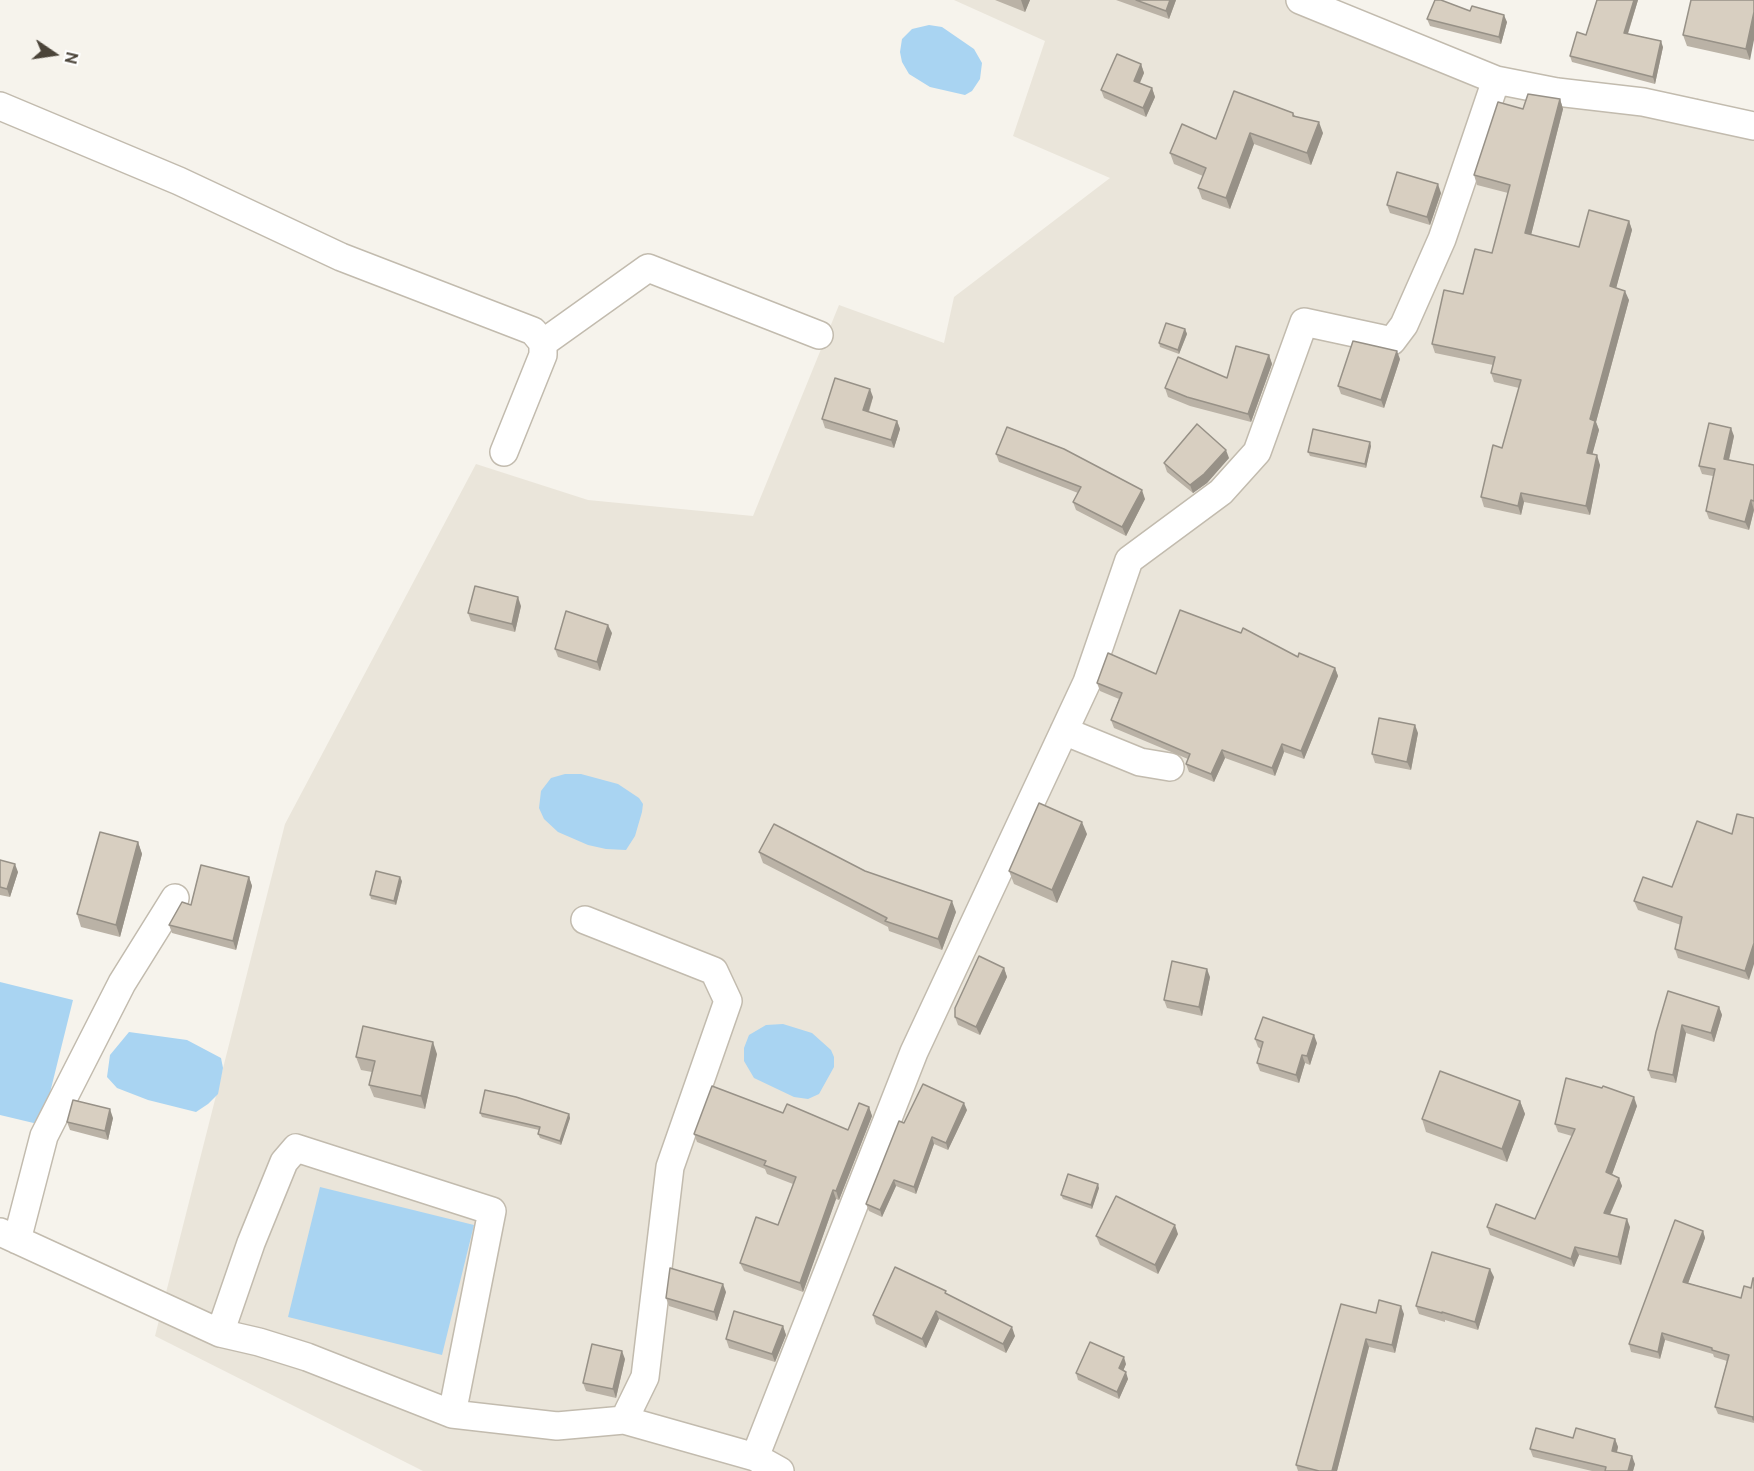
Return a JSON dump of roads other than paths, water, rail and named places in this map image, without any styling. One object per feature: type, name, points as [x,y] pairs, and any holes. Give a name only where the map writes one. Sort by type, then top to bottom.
[{"type":"street","points":[[1300,0],[1496,81],[1557,92],[1643,102],[1754,126]]},
{"type":"street","points":[[755,1457],[914,1052],[1087,682],[1129,560],[1221,492],[1257,452],[1304,322],[1392,341],[1404,325],[1442,239],[1496,81]]},
{"type":"street","points":[[0,106],[179,182],[341,257],[533,331],[543,343],[543,355],[504,452]]},
{"type":"street","points":[[543,343],[648,268],[819,335]]},
{"type":"street","points":[[1064,731],[1140,762],[1170,767]]},
{"type":"street","points":[[175,898],[122,983],[44,1136],[9,1236],[220,1333],[307,1357],[452,1414],[557,1426],[624,1420],[755,1457],[780,1471]]},
{"type":"street","points":[[585,920],[714,971],[728,1001],[670,1167],[645,1377],[624,1420]]},
{"type":"street","points":[[220,1333],[251,1243],[280,1172],[289,1155],[296,1148],[492,1211],[452,1414]]},
{"type":"water","points":[[929,25],[942,27],[974,49],[982,63],[980,79],[972,91],[965,95],[930,87],[909,74],[902,62],[900,52],[902,39],[912,29]]},
{"type":"water","points":[[565,774],[581,774],[618,784],[639,798],[643,804],[642,812],[635,836],[626,850],[588,845],[558,832],[544,819],[539,808],[541,791],[551,778]]},
{"type":"water","points":[[0,982],[73,1000],[42,1125],[0,1115]]},
{"type":"water","points":[[783,1024],[812,1033],[831,1050],[834,1057],[834,1067],[819,1094],[808,1099],[794,1097],[754,1078],[744,1061],[744,1048],[749,1035],[766,1025]]},
{"type":"water","points":[[129,1032],[187,1040],[221,1058],[223,1068],[218,1094],[196,1112],[148,1100],[117,1088],[107,1077],[110,1055]]},
{"type":"water","points":[[320,1187],[474,1225],[442,1355],[288,1317]]}]
